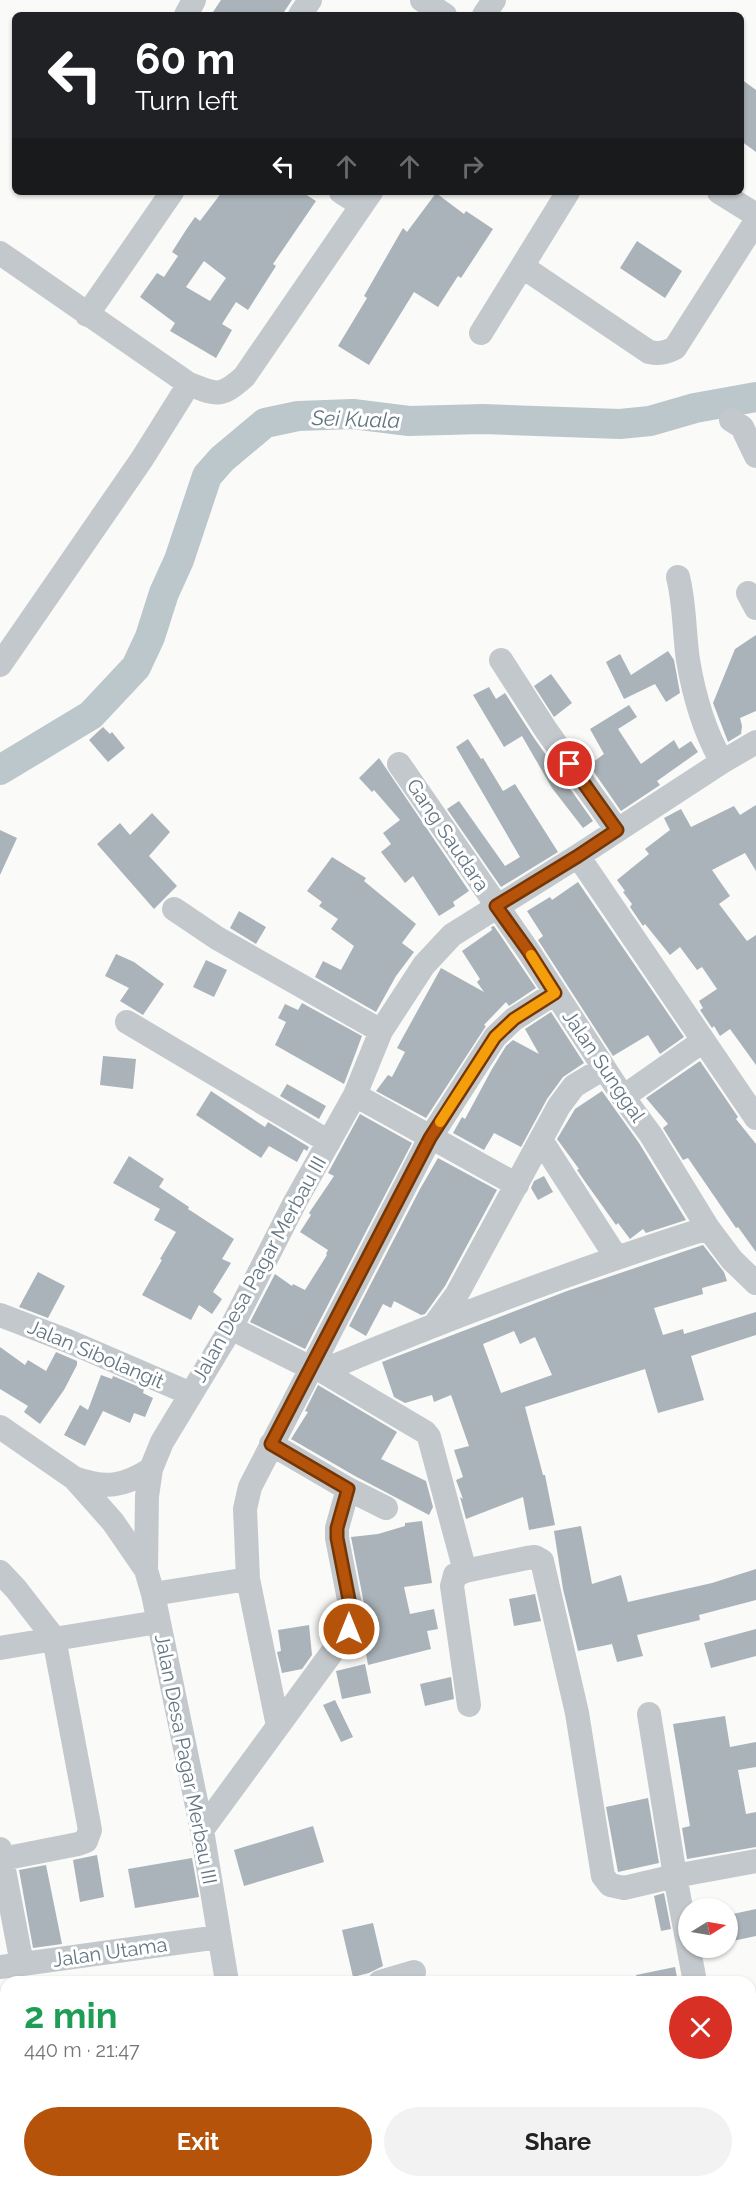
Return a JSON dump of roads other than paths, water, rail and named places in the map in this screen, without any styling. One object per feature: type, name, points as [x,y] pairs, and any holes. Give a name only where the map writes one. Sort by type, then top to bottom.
[{"type":"street","points":[[422,0],[440,12]]},
{"type":"street","points":[[87,315],[170,195]]},
{"type":"street","points":[[480,333],[566,195]]},
{"type":"street","points":[[724,195],[756,215]]},
{"type":"street","points":[[0,254],[189,384],[214,394],[230,390],[244,377],[366,199]]},
{"type":"street","points":[[523,267],[649,352],[667,353],[675,348],[756,221]]},
{"type":"street","points":[[0,665],[142,459],[189,384]]},
{"type":"street","points":[[731,420],[742,427],[756,456]]},
{"type":"street","points":[[678,577],[686,625],[688,660],[705,729],[722,762]]},
{"type":"street","points":[[501,660],[546,730],[617,830]]},
{"type":"street","name":"Jalan Desa Pagar Merbau III","points":[[226,1976],[202,1830],[146,1570],[147,1496],[151,1469],[162,1442],[231,1328],[355,1095],[381,1031],[424,965],[452,935],[756,742]]},
{"type":"street","name":"Gang Saudara","points":[[399,764],[496,906]]},
{"type":"street","points":[[578,856],[756,1118]]},
{"type":"street","name":"Jalan Sunggal","points":[[496,906],[529,952],[623,1097],[651,1135],[708,1228],[732,1260],[756,1283]]},
{"type":"street","points":[[174,909],[244,954],[381,1031]]},
{"type":"street","points":[[278,1726],[248,1579],[246,1497],[271,1444],[316,1369],[430,1138],[495,1037],[514,1019],[555,993]]},
{"type":"street","points":[[127,1022],[329,1142]]},
{"type":"street","points":[[623,1097],[703,1041]]},
{"type":"street","points":[[435,1324],[457,1294],[566,1095],[574,1086],[604,1068]]},
{"type":"street","points":[[355,1095],[517,1185]]},
{"type":"street","points":[[541,1140],[616,1257]]},
{"type":"street","points":[[316,1369],[616,1257],[708,1228]]},
{"type":"street","name":"Jalan Sibolangit","points":[[0,1314],[191,1394]]},
{"type":"street","points":[[231,1328],[316,1369],[425,1432],[429,1437],[465,1571]]},
{"type":"street","points":[[0,1427],[74,1478],[113,1522],[146,1570]]},
{"type":"street","points":[[271,1444],[348,1489],[386,1508]]},
{"type":"street","points":[[74,1478],[94,1485],[114,1485],[134,1480],[151,1469]]},
{"type":"street","points":[[202,1830],[349,1629],[352,1620],[351,1610],[337,1538],[337,1528],[348,1489]]},
{"type":"street","points":[[469,1705],[452,1586],[455,1575],[535,1557],[542,1561],[577,1713],[603,1876],[610,1885],[624,1888],[756,1861]]},
{"type":"street","points":[[0,1572],[54,1638],[90,1830],[86,1841],[78,1844],[1,1854],[11,1965]]},
{"type":"street","points":[[153,1594],[248,1579]]},
{"type":"street","points":[[0,1648],[158,1622]]},
{"type":"street","points":[[649,1714],[694,1976]]},
{"type":"street","name":"Jalan Utama","points":[[11,1965],[219,1937]]},
{"type":"street","points":[[400,1976],[414,1972]]},
{"type":"waterway","name":"Sei Kuala","points":[[0,770],[91,715],[136,667],[150,637],[164,593],[179,560],[207,476],[222,459],[265,423],[298,416],[353,414],[409,421],[483,419],[620,424],[650,421],[695,408],[756,397]]}]
